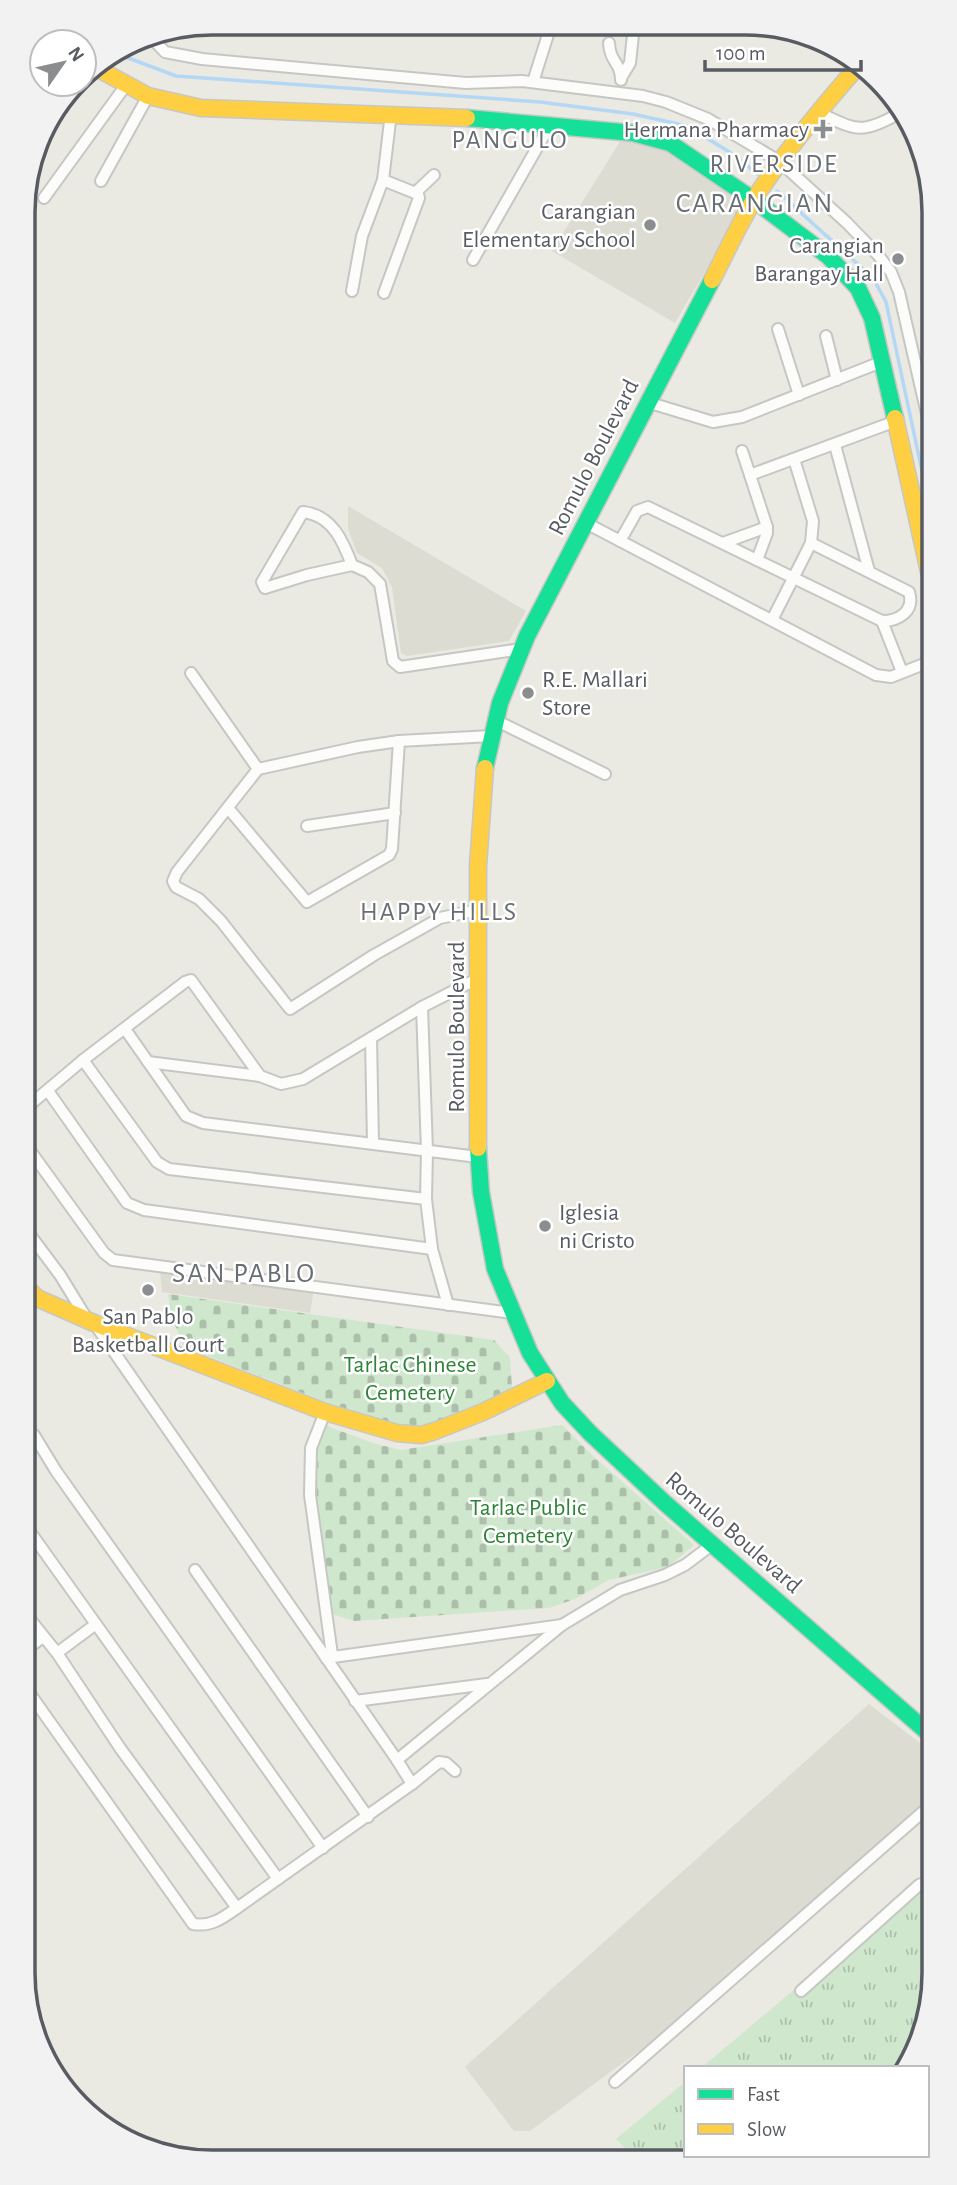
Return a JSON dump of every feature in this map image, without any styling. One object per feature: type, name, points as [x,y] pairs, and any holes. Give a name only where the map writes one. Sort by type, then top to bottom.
[{"type":"main road","points":[[104,72],[148,96],[201,108],[445,116],[634,133],[670,143],[754,200],[828,256],[858,288],[872,318],[922,540]]},
{"type":"main road","name":"Romulo Boulevard","points":[[853,72],[779,161],[754,200],[521,649],[502,695],[481,792],[478,1157],[493,1263],[530,1353],[547,1381],[590,1433],[666,1504],[922,1727]]},
{"type":"main road","points":[[35,1295],[44,1302],[90,1321],[325,1412],[397,1433],[421,1435],[483,1412],[547,1381]]},
{"type":"street","points":[[533,82],[548,35]]},
{"type":"street","points":[[621,78],[630,64],[633,35]]},
{"type":"street","points":[[609,43],[609,54],[620,68],[621,93]]},
{"type":"street","points":[[158,44],[165,52],[202,60],[466,83],[533,82],[621,93],[666,102],[708,119],[779,161],[847,223],[891,272],[899,292],[922,392]]},
{"type":"street","points":[[44,198],[126,85]]},
{"type":"street","points":[[101,181],[148,96]]},
{"type":"street","points":[[817,112],[854,128],[865,129],[893,117]]},
{"type":"street","points":[[352,291],[362,236],[383,180],[391,113]]},
{"type":"street","points":[[473,260],[550,125]]},
{"type":"street","points":[[415,193],[434,175]]},
{"type":"street","points":[[383,180],[415,193],[419,198],[384,293]]},
{"type":"street","points":[[778,329],[799,395]]},
{"type":"street","points":[[826,336],[837,380]]},
{"type":"street","points":[[647,402],[713,422],[742,417],[881,362]]},
{"type":"street","points":[[750,475],[896,421]]},
{"type":"street","points":[[835,445],[869,571]]},
{"type":"street","points":[[743,451],[767,527],[757,560]]},
{"type":"street","points":[[772,620],[811,543],[813,521],[794,459]]},
{"type":"street","points":[[620,541],[638,511],[648,507],[882,621],[900,618],[909,608],[909,592],[811,543]]},
{"type":"street","points":[[352,565],[341,538],[332,526],[303,512],[261,582],[265,588],[352,565],[368,572],[380,584],[393,661],[401,667],[521,649]]},
{"type":"street","points":[[586,523],[876,675],[891,677],[922,665]]},
{"type":"street","points":[[723,543],[767,527]]},
{"type":"street","points":[[882,621],[902,672]]},
{"type":"street","points":[[191,673],[258,769]]},
{"type":"street","points":[[478,910],[440,918],[290,1009],[221,920],[199,899],[176,887],[173,881],[258,769],[358,747],[493,728],[605,774]]},
{"type":"street","points":[[228,808],[307,902],[389,855],[393,849],[399,741]]},
{"type":"street","points":[[307,826],[395,813]]},
{"type":"street","points":[[148,1062],[260,1076],[281,1084],[303,1079],[422,1007],[478,978]]},
{"type":"street","points":[[35,1101],[83,1060],[191,980],[260,1076]]},
{"type":"street","points":[[422,1007],[426,1199],[432,1250],[448,1305]]},
{"type":"street","points":[[125,1029],[187,1116],[203,1123],[478,1157]]},
{"type":"street","points":[[371,1038],[373,1143]]},
{"type":"street","points":[[83,1060],[157,1162],[169,1169],[426,1199]]},
{"type":"street","points":[[48,1091],[127,1203],[144,1210],[432,1250]]},
{"type":"street","points":[[35,1157],[104,1253],[113,1260],[512,1313]]},
{"type":"street","points":[[35,1242],[329,1657],[355,1701],[412,1784]]},
{"type":"street","points":[[325,1412],[311,1448],[310,1494],[329,1657]]},
{"type":"street","points":[[35,1437],[56,1471],[323,1848]]},
{"type":"street","points":[[35,1539],[278,1879]]},
{"type":"street","points":[[397,1760],[562,1625],[620,1590],[685,1565],[713,1544]]},
{"type":"street","points":[[195,1570],[368,1817]]},
{"type":"street","points":[[57,1653],[96,1624]]},
{"type":"street","points":[[329,1657],[562,1625]]},
{"type":"street","points":[[35,1626],[237,1908]]},
{"type":"street","points":[[35,1643],[43,1637]]},
{"type":"street","points":[[355,1701],[487,1684]]},
{"type":"street","points":[[35,1701],[193,1924],[205,1926],[222,1919],[368,1817],[439,1762],[446,1763],[454,1771]]},
{"type":"street","points":[[615,2082],[922,1813]]},
{"type":"street","points":[[801,1992],[922,1884]]},
{"type":"shaded area","name":"Carangian Elementary School","points":[[621,140],[667,148],[747,199],[675,323],[552,251]]},
{"type":"shaded area","points":[[348,506],[526,611],[509,641],[407,656],[401,653],[392,587],[382,568],[357,553],[348,529]]},
{"type":"shaded area","points":[[160,1271],[314,1289],[310,1313],[162,1292]]},
{"type":"shaded area","points":[[869,1704],[922,1745],[922,1810],[646,2046],[530,2131],[514,2131],[465,2067]]},
{"type":"green space","name":"Tarlac Chinese Cemetery","points":[[168,1294],[494,1340],[510,1358],[512,1388],[428,1429],[370,1420],[184,1346],[171,1316]]},
{"type":"green space","name":"Tarlac Public Cemetery","points":[[319,1423],[373,1443],[401,1450],[562,1425],[594,1457],[694,1545],[668,1567],[609,1580],[575,1599],[549,1608],[354,1621],[328,1613],[311,1445]]},
{"type":"green space","points":[[922,1882],[922,1984],[919,2007],[913,2030],[897,2063],[893,2066],[703,2066]]},
{"type":"green space","points":[[684,2083],[684,2150],[627,2150],[616,2139]]},
{"type":"waterway","points":[[127,57],[176,76],[540,102],[633,114],[687,126],[731,153],[760,176]]},
{"type":"waterway","points":[[777,191],[873,278],[886,302],[922,471]]},
{"type":"traffic: fast","points":[[467,118],[633,133],[670,143],[754,200],[828,256],[858,288],[872,318],[895,418]]},
{"type":"traffic: fast","points":[[485,768],[500,703],[527,636],[712,280]]},
{"type":"traffic: fast","points":[[478,1148],[481,1192],[495,1269],[530,1353],[562,1403],[666,1504],[922,1727]]},
{"type":"traffic: slow","points":[[104,72],[148,96],[201,108],[467,118]]},
{"type":"traffic: slow","points":[[712,280],[755,198],[804,130],[853,72]]},
{"type":"traffic: slow","points":[[895,418],[922,540]]},
{"type":"traffic: slow","points":[[478,1148],[478,866],[485,768]]},
{"type":"traffic: slow","points":[[35,1296],[94,1323],[325,1412],[397,1433],[421,1435],[435,1431],[483,1412],[547,1381]]},
{"type":"place","name":"Hermana Pharmacy","points":[[823,129]]},
{"type":"place","name":"Carangian Elementary School","points":[[650,225]]},
{"type":"place","name":"Carangian Barangay Hall","points":[[898,259]]},
{"type":"place","name":"R.E. Mallari Store","points":[[528,693]]},
{"type":"place","name":"Iglesia ni Cristo","points":[[545,1226]]},
{"type":"place","name":"San Pablo Basketball Court","points":[[148,1290]]},
{"type":"district","name":"PANGULO","points":[[510,139]]},
{"type":"district","name":"RIVERSIDE","points":[[774,163]]},
{"type":"district","name":"CARANGIAN","points":[[755,202]]},
{"type":"district","name":"HAPPY HILLS","points":[[439,911]]},
{"type":"district","name":"SAN PABLO","points":[[244,1272]]}]
